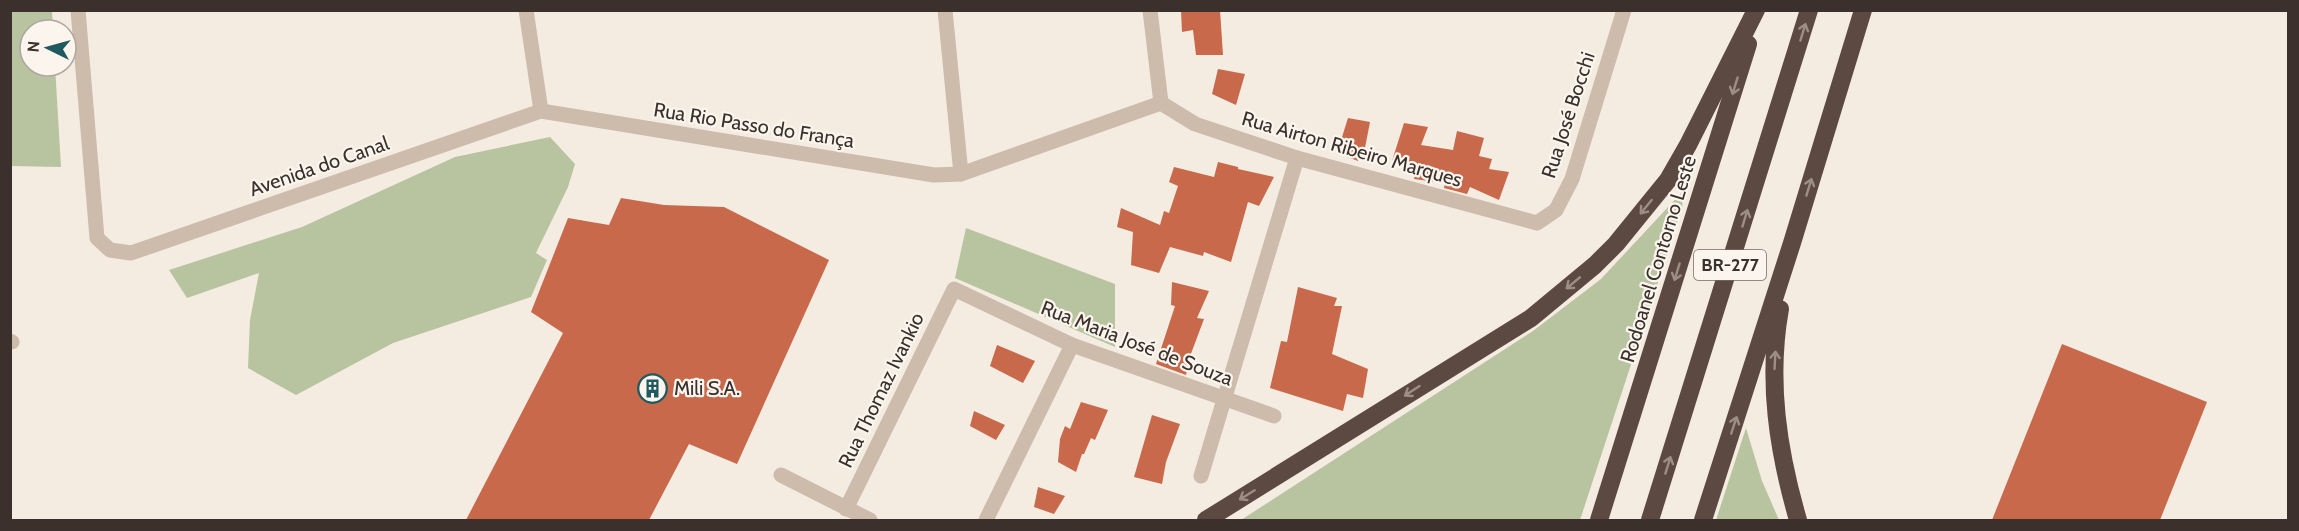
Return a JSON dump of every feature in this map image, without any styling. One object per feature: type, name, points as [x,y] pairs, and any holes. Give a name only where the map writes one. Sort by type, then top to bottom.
[{"type":"highway","name":"Rodoanel Contorno Leste","points":[[1597,520],[1605,502],[1758,10]]},
{"type":"highway","points":[[1206,520],[1531,318],[1595,265],[1668,180],[1689,145],[1758,10]]},
{"type":"highway","name":"BR-277","points":[[1652,520],[1809,10]]},
{"type":"highway","points":[[1703,520],[1792,243],[1863,10]]},
{"type":"highway","points":[[1792,243],[1777,327],[1774,382],[1777,433],[1785,475],[1798,520]]},
{"type":"street","name":"Avenida do Canal","points":[[78,10],[97,238],[110,250],[131,253],[541,111]]},
{"type":"street","points":[[525,10],[541,111]]},
{"type":"street","points":[[945,10],[961,174]]},
{"type":"street","points":[[1150,10],[1161,103]]},
{"type":"street","name":"Rua José Bocchi","points":[[1537,223],[1556,210],[1572,179],[1624,10]]},
{"type":"street","name":"Rua Rio Passo do França","points":[[541,111],[934,175],[961,174],[1161,103]]},
{"type":"street","name":"Rua Airton Ribeiro Marques","points":[[1161,103],[1195,124],[1297,158],[1537,223]]},
{"type":"street","points":[[1201,476],[1297,158]]},
{"type":"street","name":"Rua Maria José de Souza","points":[[954,289],[1072,345],[1274,416]]},
{"type":"street","name":"Rua Thomaz Ivankio","points":[[846,509],[954,289]]},
{"type":"street","points":[[986,520],[1072,345]]},
{"type":"street","points":[[781,475],[870,520]]},
{"type":"green space","points":[[11,10],[52,11],[52,18],[18,18],[18,78],[56,78],[61,167],[11,166]]},
{"type":"green space","points":[[550,137],[575,164],[568,187],[536,253],[547,260],[531,297],[393,343],[296,395],[248,368],[250,320],[259,273],[187,298],[169,270],[302,227],[455,157]]},
{"type":"green space","points":[[1683,191],[1682,209],[1580,520],[1241,520],[1533,331],[1601,279]]},
{"type":"green space","points":[[966,228],[1115,284],[1115,347],[955,278]]},
{"type":"green space","points":[[1746,428],[1762,481],[1779,520],[1716,520]]},
{"type":"building","points":[[1181,10],[1220,10],[1223,55],[1196,55],[1193,30],[1182,32]]},
{"type":"building","points":[[1218,69],[1245,74],[1236,105],[1212,94]]},
{"type":"building","points":[[1348,118],[1370,122],[1364,153],[1359,152],[1358,161],[1337,153]]},
{"type":"building","points":[[1404,123],[1428,127],[1421,145],[1453,150],[1457,131],[1484,138],[1479,156],[1492,159],[1489,169],[1509,172],[1499,200],[1470,187],[1467,194],[1444,188],[1445,183],[1414,179],[1417,169],[1392,161]]},
{"type":"building","points":[[1218,162],[1274,177],[1259,206],[1248,202],[1231,262],[1204,252],[1203,256],[1170,247],[1159,273],[1131,265],[1133,232],[1117,227],[1121,208],[1160,225],[1164,211],[1169,213],[1178,186],[1169,182],[1174,167],[1214,177]]},
{"type":"building","name":"Mili S.A.","points":[[621,198],[664,205],[724,207],[829,260],[737,464],[689,444],[649,520],[466,520],[563,333],[531,312],[568,218],[609,225]]},
{"type":"building","points":[[1172,282],[1209,291],[1197,318],[1204,319],[1189,359],[1186,375],[1156,364],[1175,306],[1171,305]]},
{"type":"building","points":[[1298,287],[1337,298],[1334,306],[1342,306],[1332,354],[1368,369],[1363,398],[1347,394],[1343,411],[1270,388],[1281,341],[1287,342]]},
{"type":"building","points":[[2062,344],[2207,402],[2160,520],[1992,520]]},
{"type":"building","points":[[997,345],[1035,361],[1023,383],[990,366]]},
{"type":"building","points":[[1081,402],[1108,410],[1095,440],[1091,438],[1082,454],[1076,472],[1058,462],[1060,439],[1065,426],[1070,429]]},
{"type":"building","points":[[974,411],[1005,425],[996,440],[970,426]]},
{"type":"building","points":[[1152,415],[1180,424],[1166,462],[1162,484],[1134,477]]},
{"type":"building","points":[[1038,487],[1065,496],[1054,514],[1034,507]]},
{"type":"place","name":"Mili S.A.","points":[[653,388]]}]
